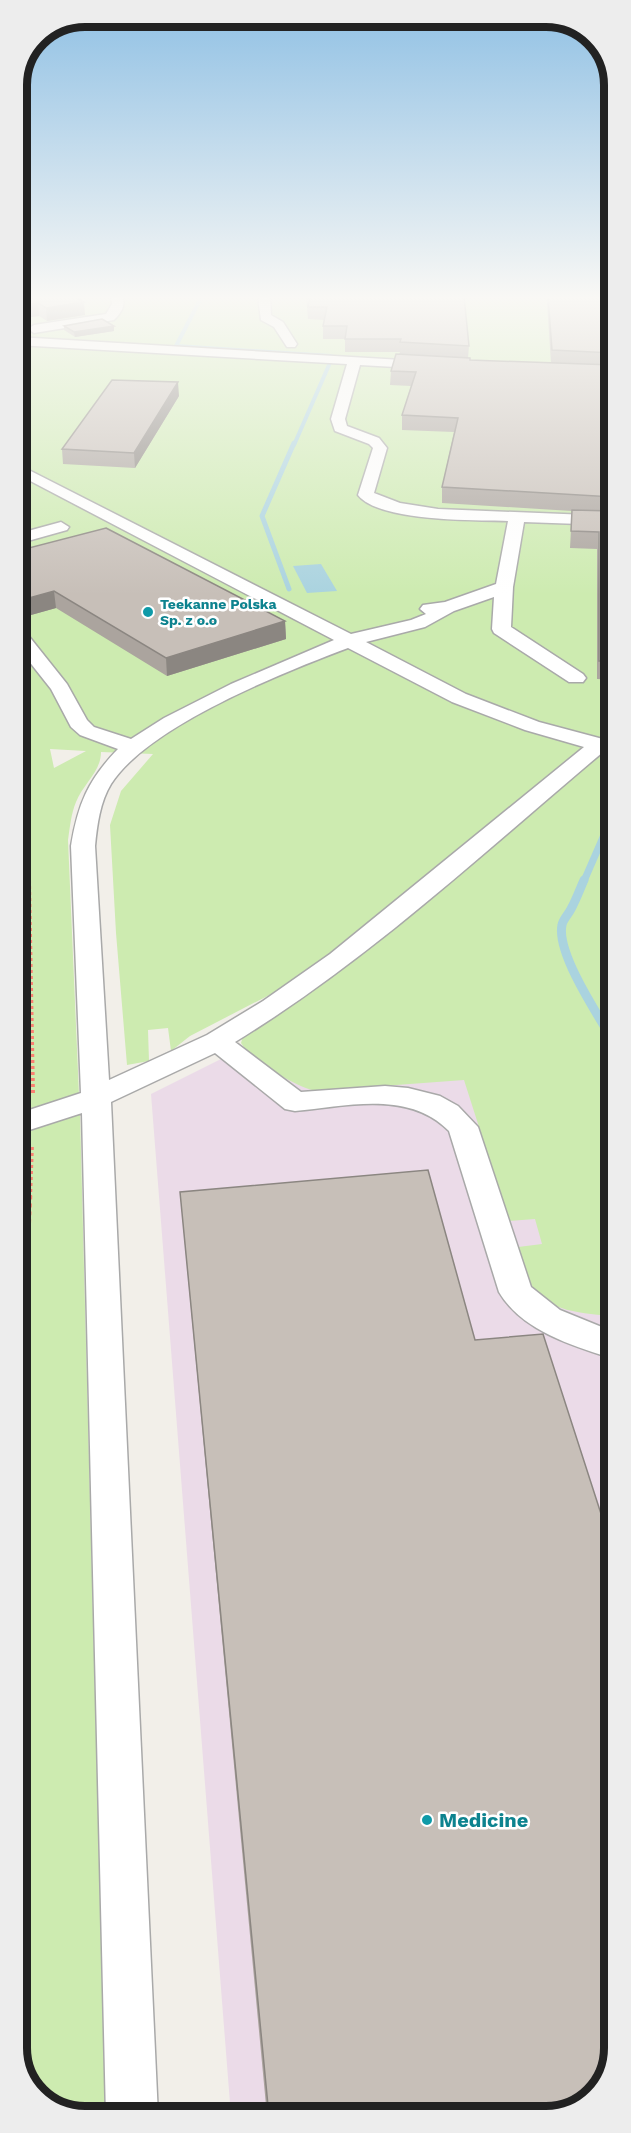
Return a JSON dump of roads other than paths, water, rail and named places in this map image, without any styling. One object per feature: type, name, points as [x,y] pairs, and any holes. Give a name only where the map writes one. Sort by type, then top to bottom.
[{"type":"street","points":[[345,396],[338,419],[340,428],[374,441],[380,448],[366,495],[380,504],[419,511],[604,520]]},
{"type":"street","points":[[27,473],[349,641],[484,708],[532,726],[604,745]]},
{"type":"street","points":[[517,517],[504,587],[501,629],[576,678]]},
{"type":"street","points":[[27,536],[61,527]]},
{"type":"street","points":[[132,2106],[96,1098],[83,846],[88,812],[102,782],[133,747],[167,724],[272,671],[380,630],[412,627],[434,618],[448,607],[504,587]]},
{"type":"street","points":[[27,647],[60,688],[87,731],[133,747]]},
{"type":"street","points":[[27,1122],[96,1098],[217,1041],[273,1007],[339,960],[604,748]]},
{"type":"street","points":[[217,1041],[295,1102],[402,1096],[431,1103],[454,1115],[463,1127],[516,1292],[523,1303],[549,1319],[604,1342]]},
{"type":"water","points":[[321,564],[337,591],[307,593],[293,566]]},
{"type":"waterway","points":[[294,445],[316,396]]},
{"type":"waterway","points":[[289,589],[262,516],[294,443]]},
{"type":"waterway","points":[[584,881],[604,835]]},
{"type":"waterway","points":[[584,880],[562,925],[562,937],[565,952],[580,985],[604,1026]]},
{"type":"place","name":"Teekanne Polska Sp. z o.o","points":[[148,612]]},
{"type":"place","name":"Medicine","points":[[427,1820]]}]
